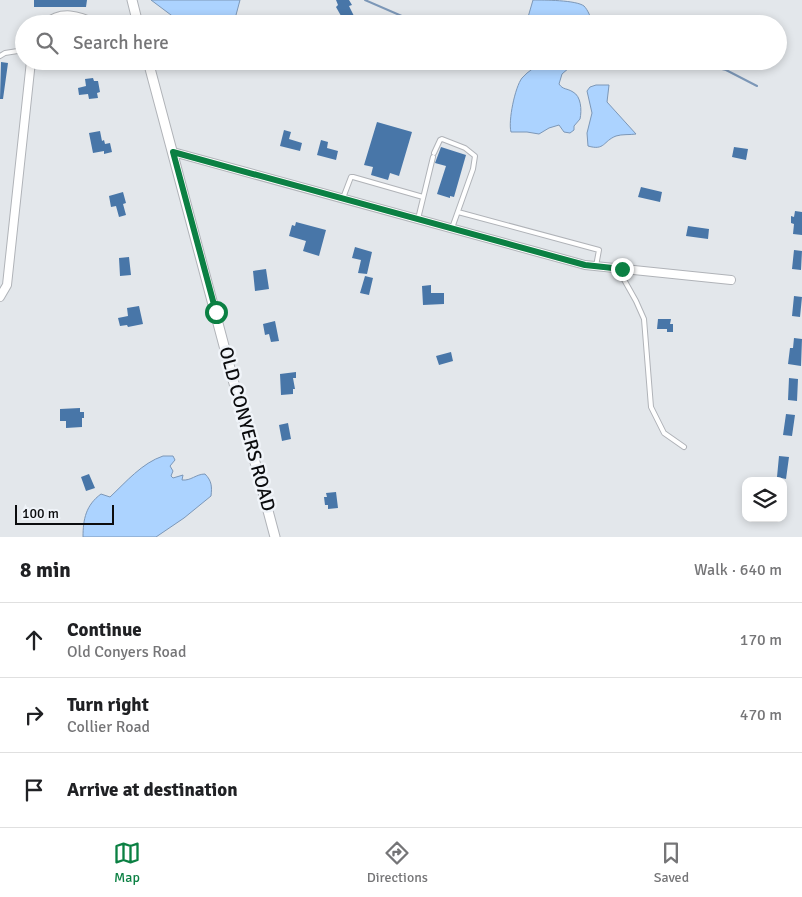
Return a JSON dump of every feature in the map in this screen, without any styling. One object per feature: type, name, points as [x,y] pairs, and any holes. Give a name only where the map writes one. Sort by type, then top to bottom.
[{"type":"street","points":[[132,0],[136,15]]},
{"type":"street","points":[[0,297],[7,285],[30,70]]},
{"type":"street","name":"OLD CONYERS ROAD","points":[[150,70],[275,537]]},
{"type":"street","points":[[173,152],[585,265],[732,280]]},
{"type":"lane","points":[[0,56],[15,51]]},
{"type":"lane","points":[[418,219],[433,155],[442,139],[465,148],[475,156],[473,169],[452,228]]},
{"type":"lane","points":[[343,198],[350,177],[423,197]]},
{"type":"lane","points":[[458,212],[599,250],[596,266]]},
{"type":"lane","points":[[618,269],[644,319],[651,407],[664,434],[684,447]]},
{"type":"water","points":[[151,0],[240,0],[236,15],[171,15]]},
{"type":"water","points":[[533,0],[580,4],[584,6],[589,15],[529,15]]},
{"type":"water","points":[[531,70],[567,70],[562,74],[559,84],[576,94],[581,108],[580,119],[574,126],[574,130],[570,133],[564,132],[559,125],[539,134],[511,132],[511,112],[515,96],[519,82]]},
{"type":"water","points":[[609,85],[607,102],[636,134],[616,136],[598,147],[588,146],[587,133],[592,113],[587,91],[590,87]]},
{"type":"water","points":[[163,456],[173,456],[175,460],[170,466],[173,471],[171,476],[173,478],[183,475],[182,480],[185,480],[205,474],[211,484],[211,496],[184,518],[156,537],[83,537],[86,513],[96,498],[101,494],[110,497],[141,468]]},
{"type":"building","points":[[34,0],[87,0],[86,7],[34,7]]},
{"type":"building","points":[[336,0],[349,0],[352,5],[349,6],[354,15],[340,15],[336,7],[338,5]]},
{"type":"building","points":[[1,62],[8,63],[3,99],[0,99]]},
{"type":"building","points":[[93,78],[94,81],[98,81],[100,92],[97,93],[98,98],[89,99],[88,94],[79,95],[78,88],[86,86],[85,79]]},
{"type":"building","points":[[377,122],[412,132],[399,176],[390,173],[388,180],[371,175],[373,167],[364,165]]},
{"type":"building","points":[[284,130],[291,132],[289,139],[302,143],[300,151],[280,146]]},
{"type":"building","points":[[100,131],[102,141],[104,140],[105,144],[110,143],[112,152],[104,154],[104,151],[93,153],[89,133]]},
{"type":"building","points":[[321,140],[328,142],[327,148],[338,151],[336,160],[317,155]]},
{"type":"building","points":[[441,147],[466,155],[454,197],[450,196],[450,198],[437,194],[446,166],[435,163]]},
{"type":"building","points":[[734,147],[748,149],[746,160],[732,157]]},
{"type":"building","points":[[641,187],[662,192],[660,202],[638,197]]},
{"type":"building","points":[[123,192],[126,203],[123,204],[126,215],[119,217],[116,206],[111,207],[109,196]]},
{"type":"building","points":[[795,211],[802,212],[802,235],[793,234],[794,224],[791,223],[791,216],[794,217]]},
{"type":"building","points":[[296,222],[326,230],[319,256],[303,251],[306,241],[289,236],[292,225],[295,226]]},
{"type":"building","points":[[688,226],[709,229],[708,239],[686,236]]},
{"type":"building","points":[[355,247],[372,252],[367,274],[358,273],[361,260],[352,258]]},
{"type":"building","points":[[794,250],[802,251],[801,270],[792,269]]},
{"type":"building","points":[[129,257],[131,275],[120,276],[119,258]]},
{"type":"building","points":[[266,269],[269,289],[255,291],[253,271]]},
{"type":"building","points":[[365,276],[373,278],[369,295],[360,293]]},
{"type":"building","points":[[431,285],[431,293],[444,293],[444,304],[423,305],[422,286]]},
{"type":"building","points":[[794,296],[802,297],[800,317],[792,316]]},
{"type":"building","points":[[139,306],[143,324],[128,327],[127,325],[120,326],[118,318],[128,316],[127,308]]},
{"type":"building","points":[[658,319],[671,319],[670,324],[673,324],[673,332],[667,332],[667,329],[657,329]]},
{"type":"building","points":[[275,321],[279,341],[271,342],[269,334],[265,335],[263,324]]},
{"type":"building","points":[[794,338],[802,339],[801,366],[788,364],[790,348],[793,348]]},
{"type":"building","points":[[451,352],[453,361],[439,365],[436,356]]},
{"type":"building","points":[[296,372],[296,378],[293,378],[295,389],[293,389],[293,394],[281,395],[280,374]]},
{"type":"building","points":[[789,378],[798,379],[797,401],[788,400]]},
{"type":"building","points":[[80,408],[80,412],[84,412],[82,427],[66,428],[66,421],[60,421],[60,409]]},
{"type":"building","points":[[786,414],[795,415],[792,436],[783,435]]},
{"type":"building","points":[[288,423],[291,439],[282,441],[279,425]]},
{"type":"building","points":[[779,456],[789,457],[786,477],[777,477]]},
{"type":"building","points":[[89,474],[95,488],[86,491],[81,477]]},
{"type":"building","points":[[336,492],[338,508],[328,509],[328,505],[325,505],[324,497],[327,497],[326,493]]},
{"type":"waterway","points":[[365,0],[400,15]]},
{"type":"waterway","points":[[726,70],[757,86]]},
{"type":"route","points":[[216,312],[173,152],[585,265],[622,269]]}]
